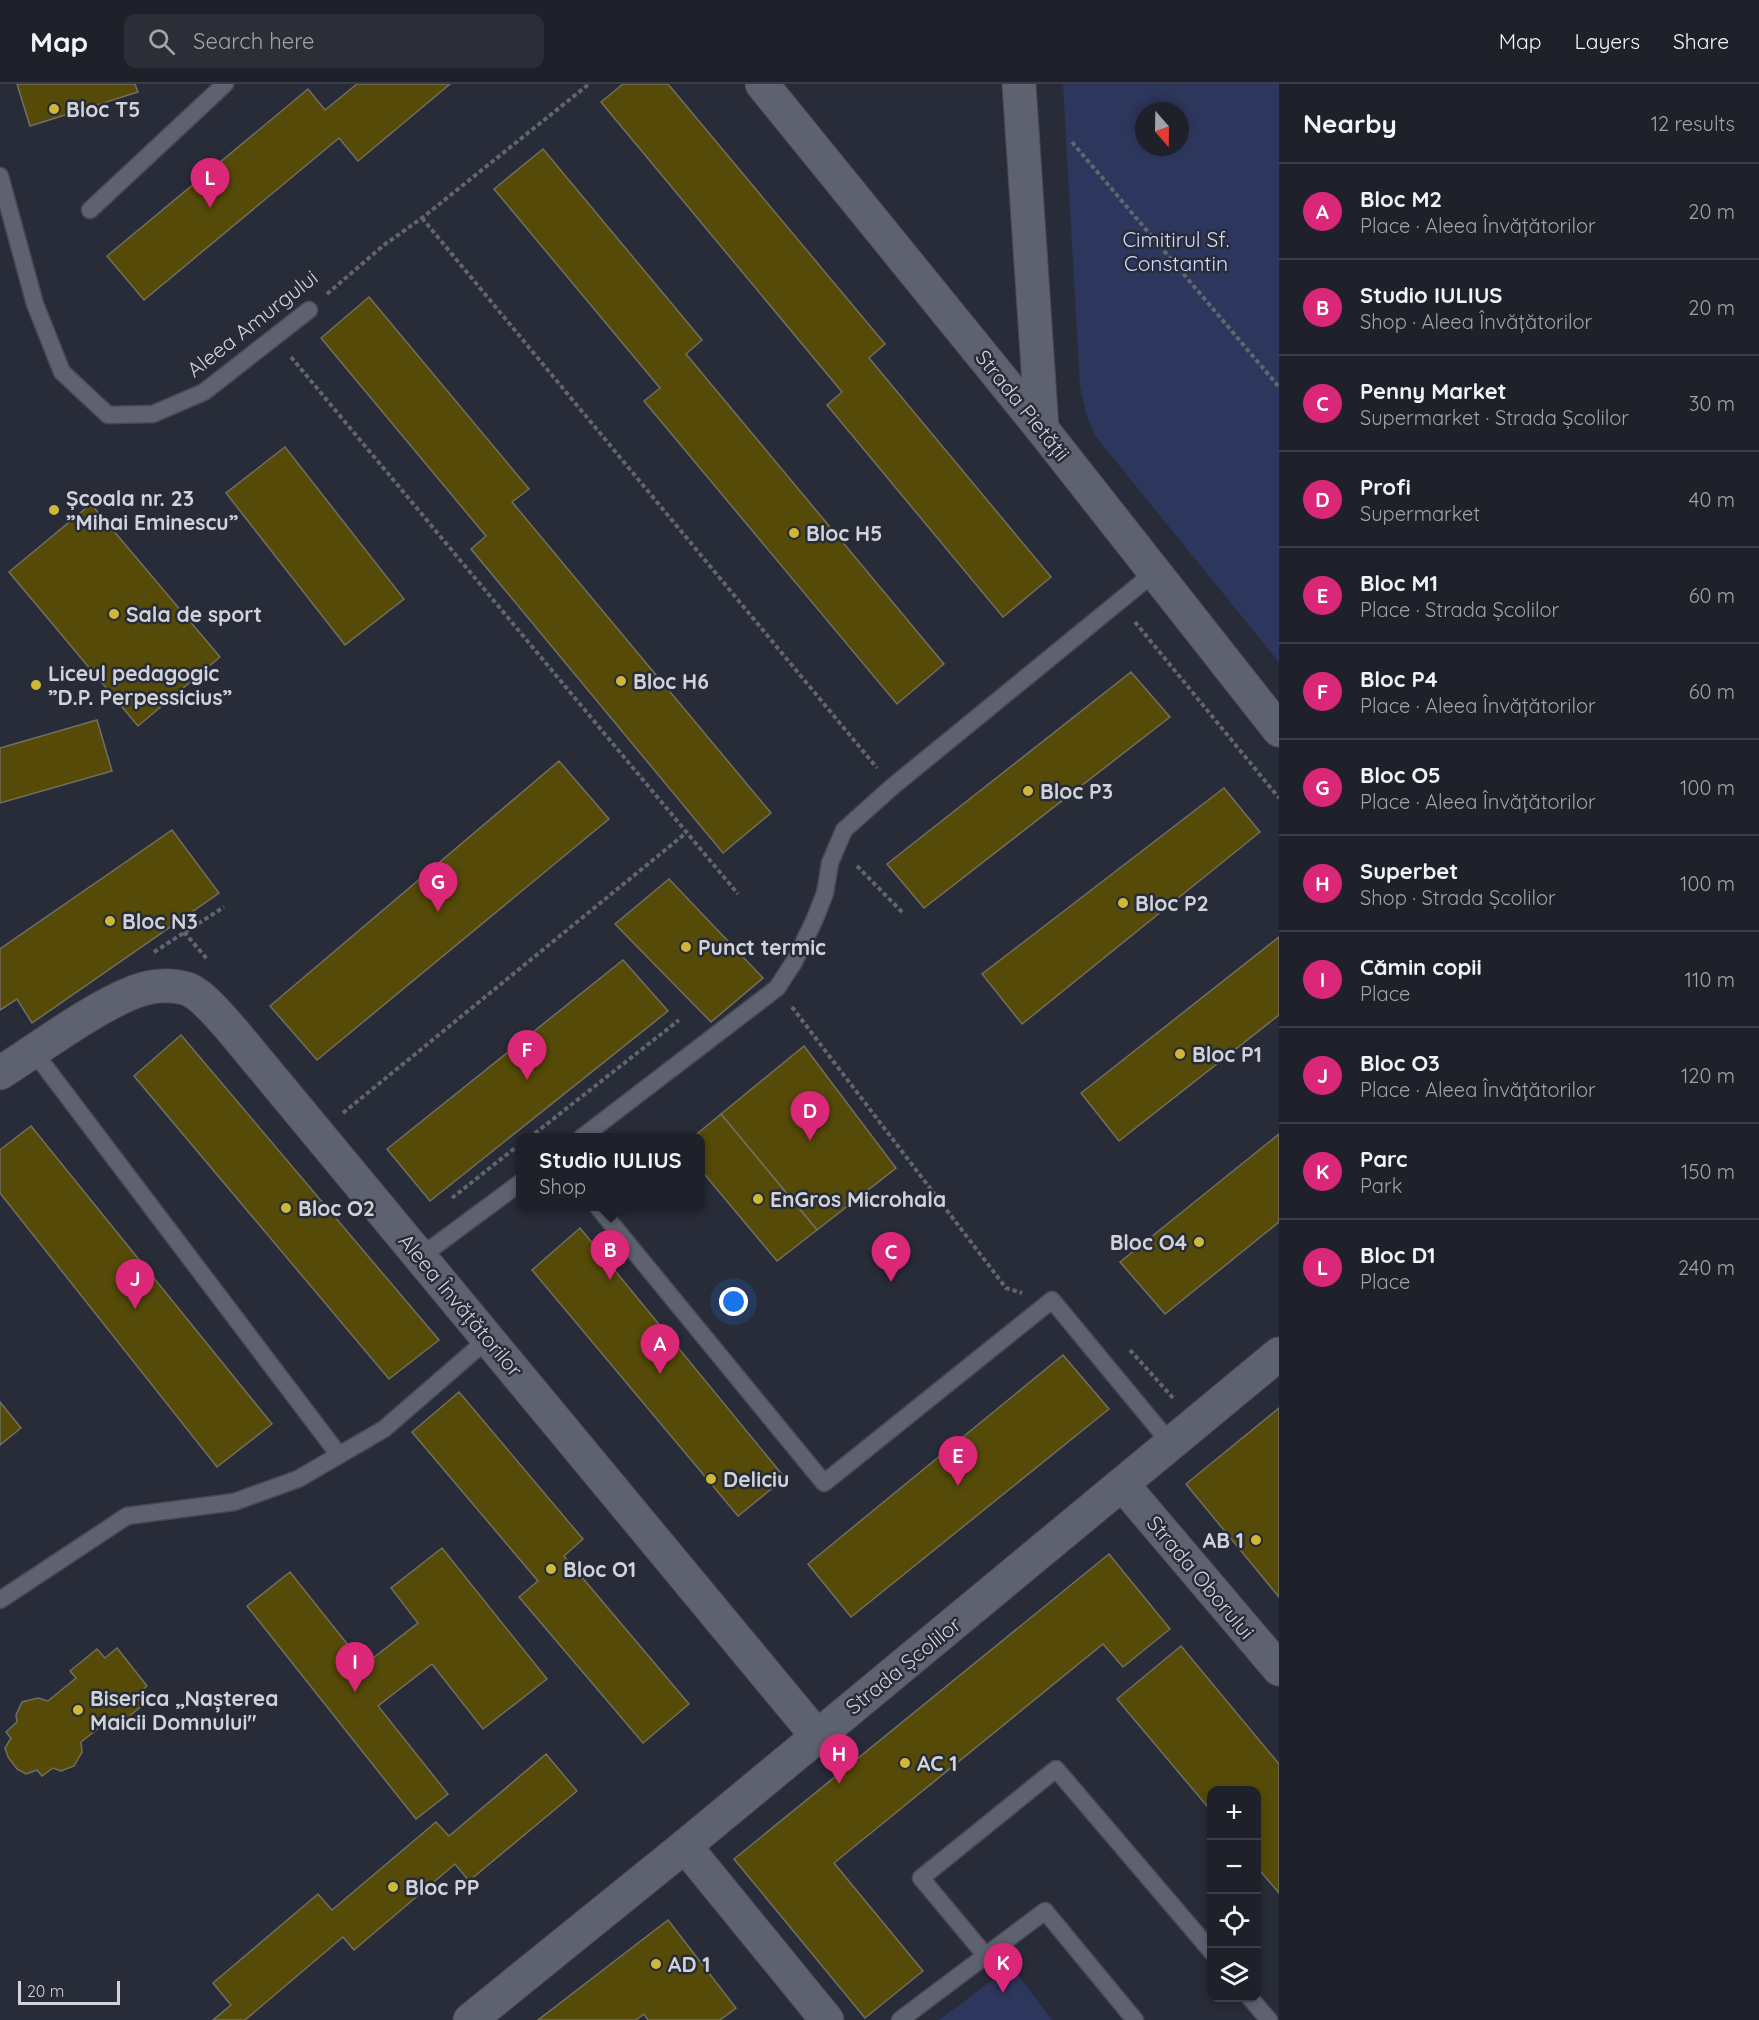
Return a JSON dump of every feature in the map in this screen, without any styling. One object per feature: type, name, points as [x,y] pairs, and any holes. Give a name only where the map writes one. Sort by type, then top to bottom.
[{"type":"street","name":"Strada Pietății","points":[[762,84],[1042,429],[1279,730]]},
{"type":"street","points":[[1019,84],[1042,429]]},
{"type":"street","name":"Aleea Învățătorilor","points":[[0,1073],[95,1013],[135,992],[162,985],[186,988],[205,1002],[232,1030],[489,1338],[817,1736]]},
{"type":"street","name":"Strada Școlilor","points":[[470,2020],[686,1846],[1279,1354]]},
{"type":"street","name":"Strada Oborului","points":[[1123,1485],[1279,1669]]},
{"type":"street","points":[[686,1846],[827,2020]]},
{"type":"lane","points":[[90,210],[225,84]]},
{"type":"lane","name":"Aleea Amurgului","points":[[0,176],[35,304],[62,372],[108,414],[153,414],[204,392],[309,310]]},
{"type":"lane","points":[[586,1133],[777,988],[794,962],[814,921],[825,893],[830,863],[844,830],[892,787],[1155,572]]},
{"type":"lane","points":[[34,1052],[339,1455]]},
{"type":"lane","points":[[420,1257],[516,1186]]},
{"type":"lane","points":[[601,1211],[824,1482],[1052,1300],[1172,1444]]},
{"type":"lane","points":[[0,1600],[127,1516],[234,1502],[298,1479],[384,1429],[489,1338]]},
{"type":"lane","points":[[986,1956],[921,1878],[1056,1769],[1209,1948]]},
{"type":"lane","points":[[900,2020],[1045,1911],[1135,2020]]},
{"type":"lane","points":[[1253,2002],[1269,2020]]},
{"type":"path","name":"Aleea Amurgului","points":[[309,310],[384,245],[422,218],[589,84]]},
{"type":"path","points":[[1072,142],[1279,387]]},
{"type":"path","points":[[422,218],[892,787]]},
{"type":"path","points":[[275,337],[738,894]]},
{"type":"path","points":[[1132,620],[1279,798]]},
{"type":"path","points":[[335,1119],[686,833]]},
{"type":"path","points":[[854,863],[904,914]]},
{"type":"path","points":[[184,932],[213,967]]},
{"type":"path","points":[[777,988],[1006,1288],[1052,1300]]},
{"type":"path","points":[[534,1133],[679,1020]]},
{"type":"path","points":[[450,1200],[516,1147]]},
{"type":"path","points":[[1126,1345],[1178,1404]]},
{"type":"green space","name":"Cimitirul Sf. Constantin","points":[[1063,84],[1279,84],[1279,662],[1096,437],[1087,417],[1080,387]]},
{"type":"green space","points":[[1011,1966],[1052,2020],[939,2020]]},
{"type":"building","name":"Bloc T5","points":[[17,84],[135,84],[138,92],[30,126]]},
{"type":"building","points":[[357,84],[450,84],[358,161],[339,138],[144,300],[107,256],[308,89],[325,110]]},
{"type":"building","points":[[623,84],[668,84],[885,344],[869,358],[1051,577],[1003,617],[827,405],[842,392],[601,102]]},
{"type":"building","name":"Bloc H5","points":[[543,149],[702,340],[686,354],[944,664],[897,704],[644,401],[660,388],[494,189]]},
{"type":"building","name":"Bloc H6","points":[[369,297],[529,489],[512,502],[771,813],[723,853],[471,549],[486,536],[321,338]]},
{"type":"building","points":[[285,447],[404,599],[345,645],[226,493]]},
{"type":"building","name":"Sala de sport","points":[[91,504],[220,657],[138,726],[9,572]]},
{"type":"building","name":"Bloc P3","points":[[1131,672],[1170,717],[924,908],[887,864]]},
{"type":"building","points":[[97,720],[112,771],[0,803],[0,748]]},
{"type":"building","points":[[559,761],[609,819],[317,1060],[270,1006]]},
{"type":"building","name":"Bloc P2","points":[[1224,788],[1260,832],[1022,1024],[982,974]]},
{"type":"building","name":"Bloc N3","points":[[172,830],[219,893],[32,1023],[17,999],[0,1010],[0,949]]},
{"type":"building","name":"Punct termic","points":[[669,879],[763,978],[711,1022],[615,924]]},
{"type":"building","name":"Bloc P1","points":[[1279,937],[1279,1015],[1119,1141],[1081,1093]]},
{"type":"building","points":[[623,960],[668,1011],[430,1201],[387,1149]]},
{"type":"building","name":"Bloc O2","points":[[181,1035],[439,1340],[389,1379],[134,1076]]},
{"type":"building","points":[[804,1046],[896,1168],[817,1230],[721,1114]]},
{"type":"building","name":"EnGros Microhala","points":[[721,1114],[817,1230],[777,1261],[705,1175],[705,1133],[698,1133]]},
{"type":"building","points":[[31,1126],[272,1424],[217,1467],[0,1193],[0,1150]]},
{"type":"building","name":"Bloc O4","points":[[1279,1134],[1279,1222],[1165,1314],[1120,1262]]},
{"type":"building","points":[[580,1228],[785,1478],[738,1516],[532,1270]]},
{"type":"building","points":[[1063,1355],[1109,1409],[851,1617],[808,1564]]},
{"type":"building","name":"Bloc O1","points":[[459,1392],[583,1539],[564,1556],[689,1704],[643,1743],[519,1597],[538,1581],[412,1432]]},
{"type":"building","points":[[0,1402],[21,1428],[0,1445]]},
{"type":"building","name":"AB 1","points":[[1279,1408],[1279,1597],[1186,1484]]},
{"type":"building","points":[[442,1548],[547,1679],[483,1729],[432,1664],[378,1706],[448,1794],[416,1819],[247,1606],[290,1572],[364,1665],[418,1623],[391,1588]]},
{"type":"building","name":"AC 1","points":[[1109,1554],[1170,1629],[1123,1667],[1103,1644],[834,1863],[923,1971],[865,2018],[734,1859]]},
{"type":"building","points":[[1181,1646],[1279,1764],[1279,1893],[1261,1872],[1261,1786],[1207,1786],[1207,1806],[1117,1699]]},
{"type":"building","name":"Biserica „Nașterea Maicii Domnului\"","points":[[117,1648],[147,1686],[135,1696],[143,1705],[116,1727],[109,1720],[81,1742],[82,1752],[74,1766],[61,1771],[53,1768],[42,1776],[37,1770],[26,1774],[17,1769],[8,1757],[5,1748],[11,1738],[6,1732],[17,1722],[16,1715],[22,1702],[38,1698],[48,1701],[76,1678],[70,1671],[97,1649],[105,1658]]},
{"type":"building","name":"Bloc PP","points":[[546,1754],[577,1791],[469,1881],[455,1864],[354,1950],[343,1937],[245,2020],[213,2020],[231,2005],[213,1983],[318,1894],[332,1910],[436,1822],[449,1836]]},
{"type":"building","name":"AD 1","points":[[668,1920],[736,2008],[720,2020],[648,2020],[644,2014],[636,2020],[538,2020]]},
{"type":"place","name":"Bloc T5","points":[[54,109]]},
{"type":"place","name":"Bloc D1","points":[[210,208]]},
{"type":"place","name":"Școala nr. 23 ”Mihai Eminescu”","points":[[54,510]]},
{"type":"place","name":"Bloc H5","points":[[794,533]]},
{"type":"place","name":"Sala de sport","points":[[114,614]]},
{"type":"place","name":"Bloc H6","points":[[621,681]]},
{"type":"place","name":"Liceul pedagogic ”D.P. Perpessicius”","points":[[36,685]]},
{"type":"place","name":"Bloc P3","points":[[1028,791]]},
{"type":"place","name":"Bloc P2","points":[[1123,903]]},
{"type":"place","name":"Bloc O5","points":[[438,912]]},
{"type":"place","name":"Bloc N3","points":[[110,921]]},
{"type":"place","name":"Punct termic","points":[[686,947]]},
{"type":"place","name":"Bloc P1","points":[[1180,1054]]},
{"type":"place","name":"Bloc P4","points":[[527,1080]]},
{"type":"place","name":"Profi","points":[[810,1141]]},
{"type":"place","name":"EnGros Microhala","points":[[758,1199]]},
{"type":"place","name":"Bloc O2","points":[[286,1208]]},
{"type":"place","name":"Bloc O4","points":[[1199,1242]]},
{"type":"place","name":"Studio IULIUS","points":[[610,1280]]},
{"type":"place","name":"Penny Market","points":[[891,1282]]},
{"type":"place","name":"Bloc O3","points":[[135,1309]]},
{"type":"place","name":"Bloc M2","points":[[660,1374]]},
{"type":"place","name":"Deliciu","points":[[711,1479]]},
{"type":"place","name":"Bloc M1","points":[[958,1486]]},
{"type":"place","name":"AB 1","points":[[1256,1540]]},
{"type":"place","name":"Bloc O1","points":[[551,1569]]},
{"type":"place","name":"Cămin copii","points":[[355,1692]]},
{"type":"place","name":"Biserica „Nașterea Maicii Domnului\"","points":[[78,1710]]},
{"type":"place","name":"AC 1","points":[[905,1763]]},
{"type":"place","name":"Superbet","points":[[839,1784]]},
{"type":"place","name":"Bloc PP","points":[[393,1887]]},
{"type":"place","name":"AD 1","points":[[656,1964]]},
{"type":"place","name":"Parc","points":[[1003,1993]]}]
